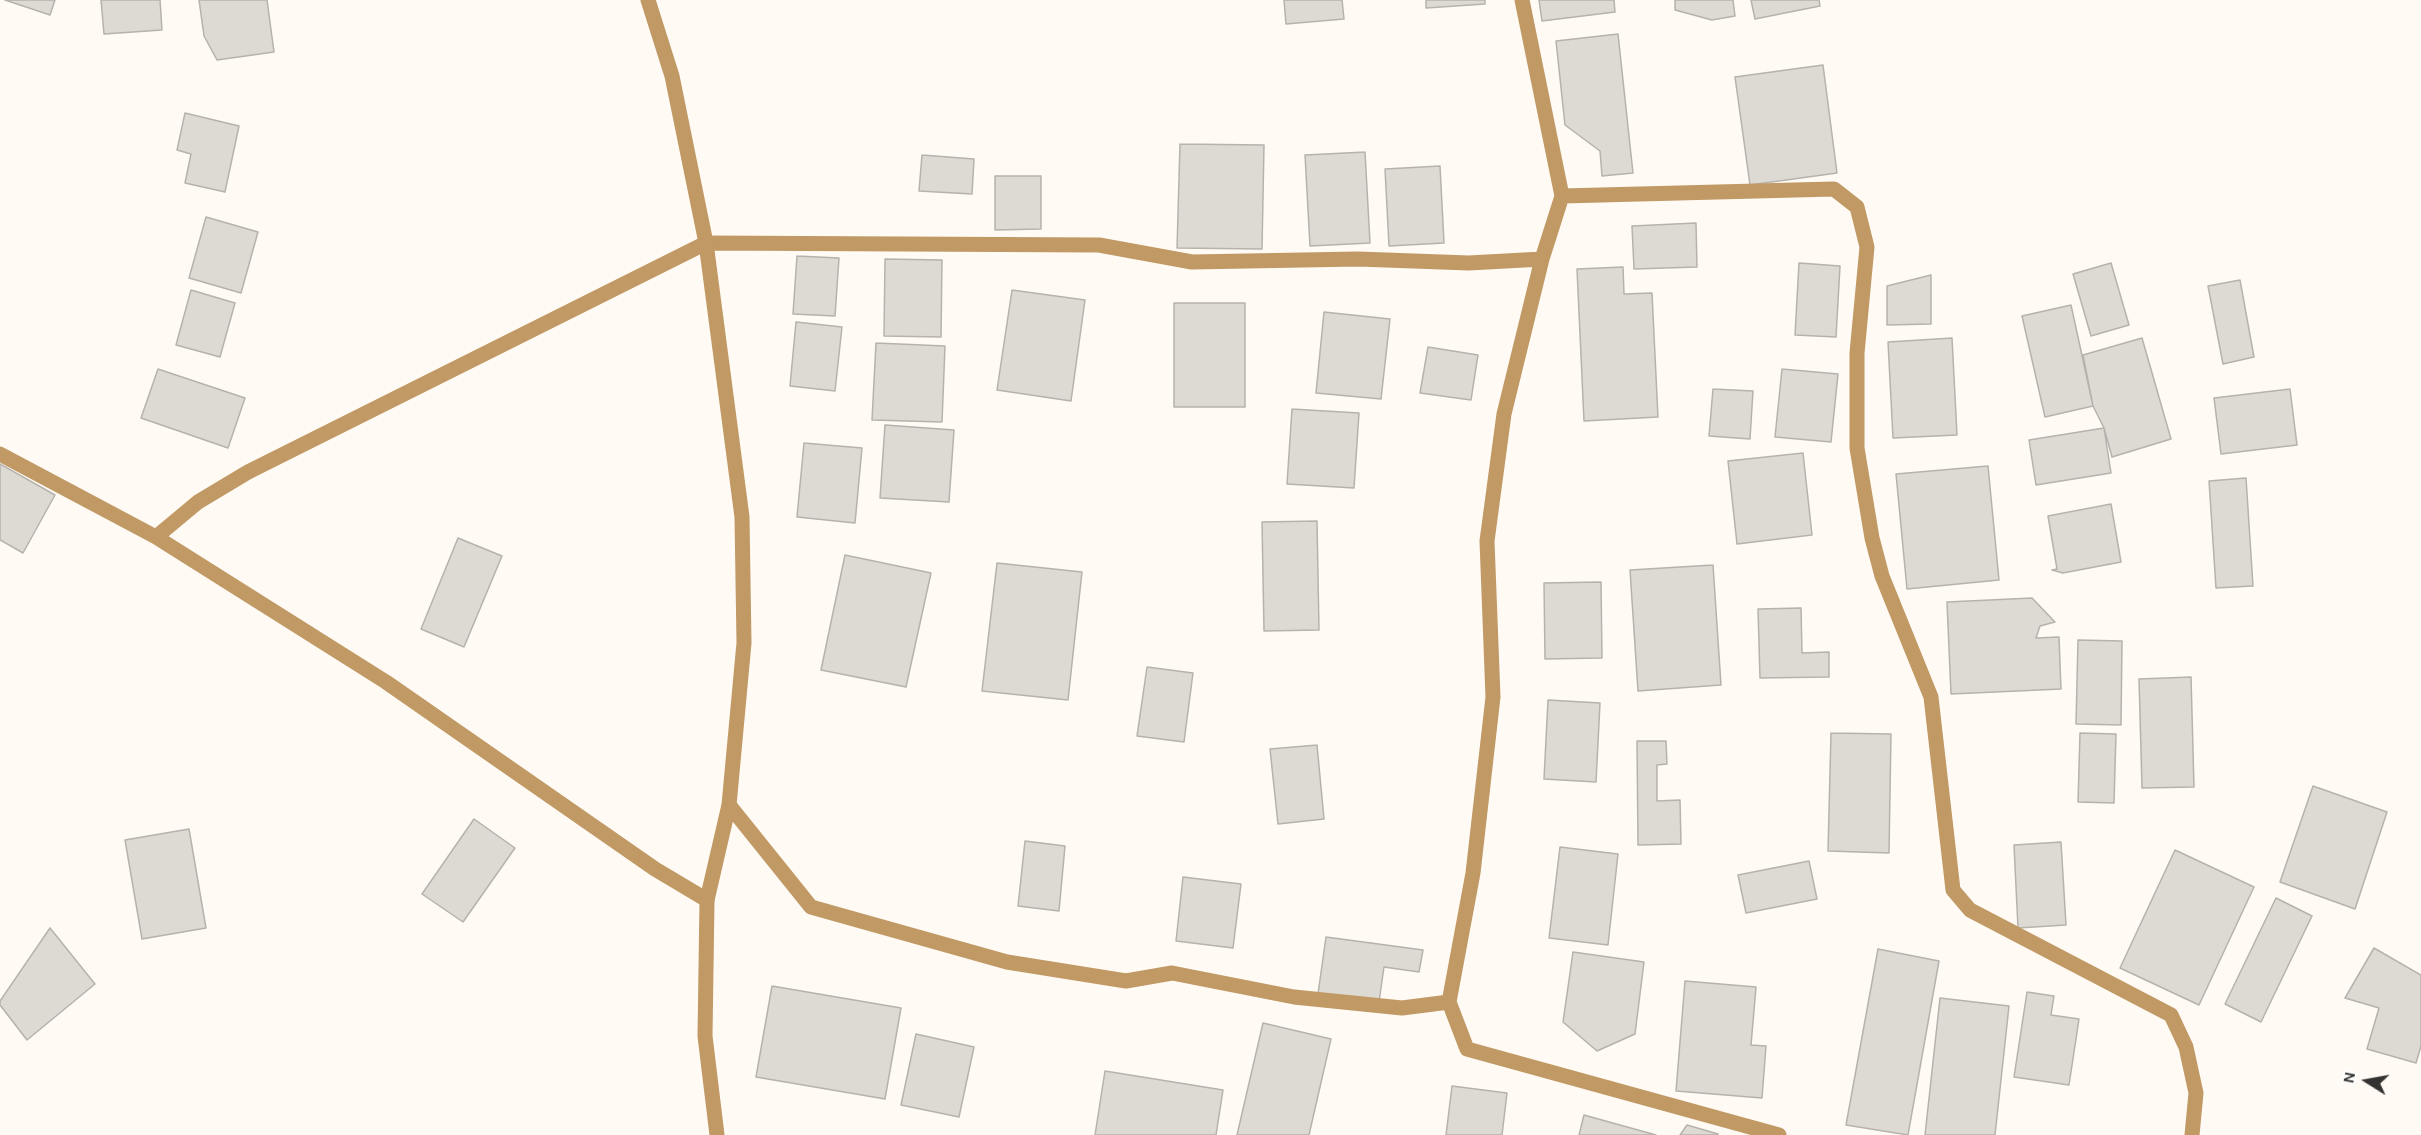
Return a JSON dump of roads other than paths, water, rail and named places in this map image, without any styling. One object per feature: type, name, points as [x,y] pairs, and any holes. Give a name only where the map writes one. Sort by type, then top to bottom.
[{"type":"street","points":[[648,0],[672,76],[706,243],[742,517],[744,643],[729,805],[707,900],[705,1036],[717,1135]]},
{"type":"street","points":[[1522,0],[1562,196],[1542,259],[1504,414],[1487,541],[1493,697],[1473,873],[1449,1002],[1467,1049],[1779,1135]]},
{"type":"street","points":[[1562,196],[1834,189],[1857,207],[1867,247],[1857,353],[1857,448],[1872,538],[1882,576],[1931,697],[1953,890],[1970,910],[2171,1015],[2186,1047],[2196,1093],[2192,1135]]},
{"type":"street","points":[[156,537],[198,502],[248,472],[706,243],[1100,245],[1192,261],[1358,259],[1468,263],[1542,259]]},
{"type":"street","points":[[0,453],[156,537],[386,682],[655,869],[707,900]]},
{"type":"street","points":[[729,805],[811,908],[1007,962],[1126,981],[1172,974],[1294,997],[1402,1008],[1449,1002]]}]
